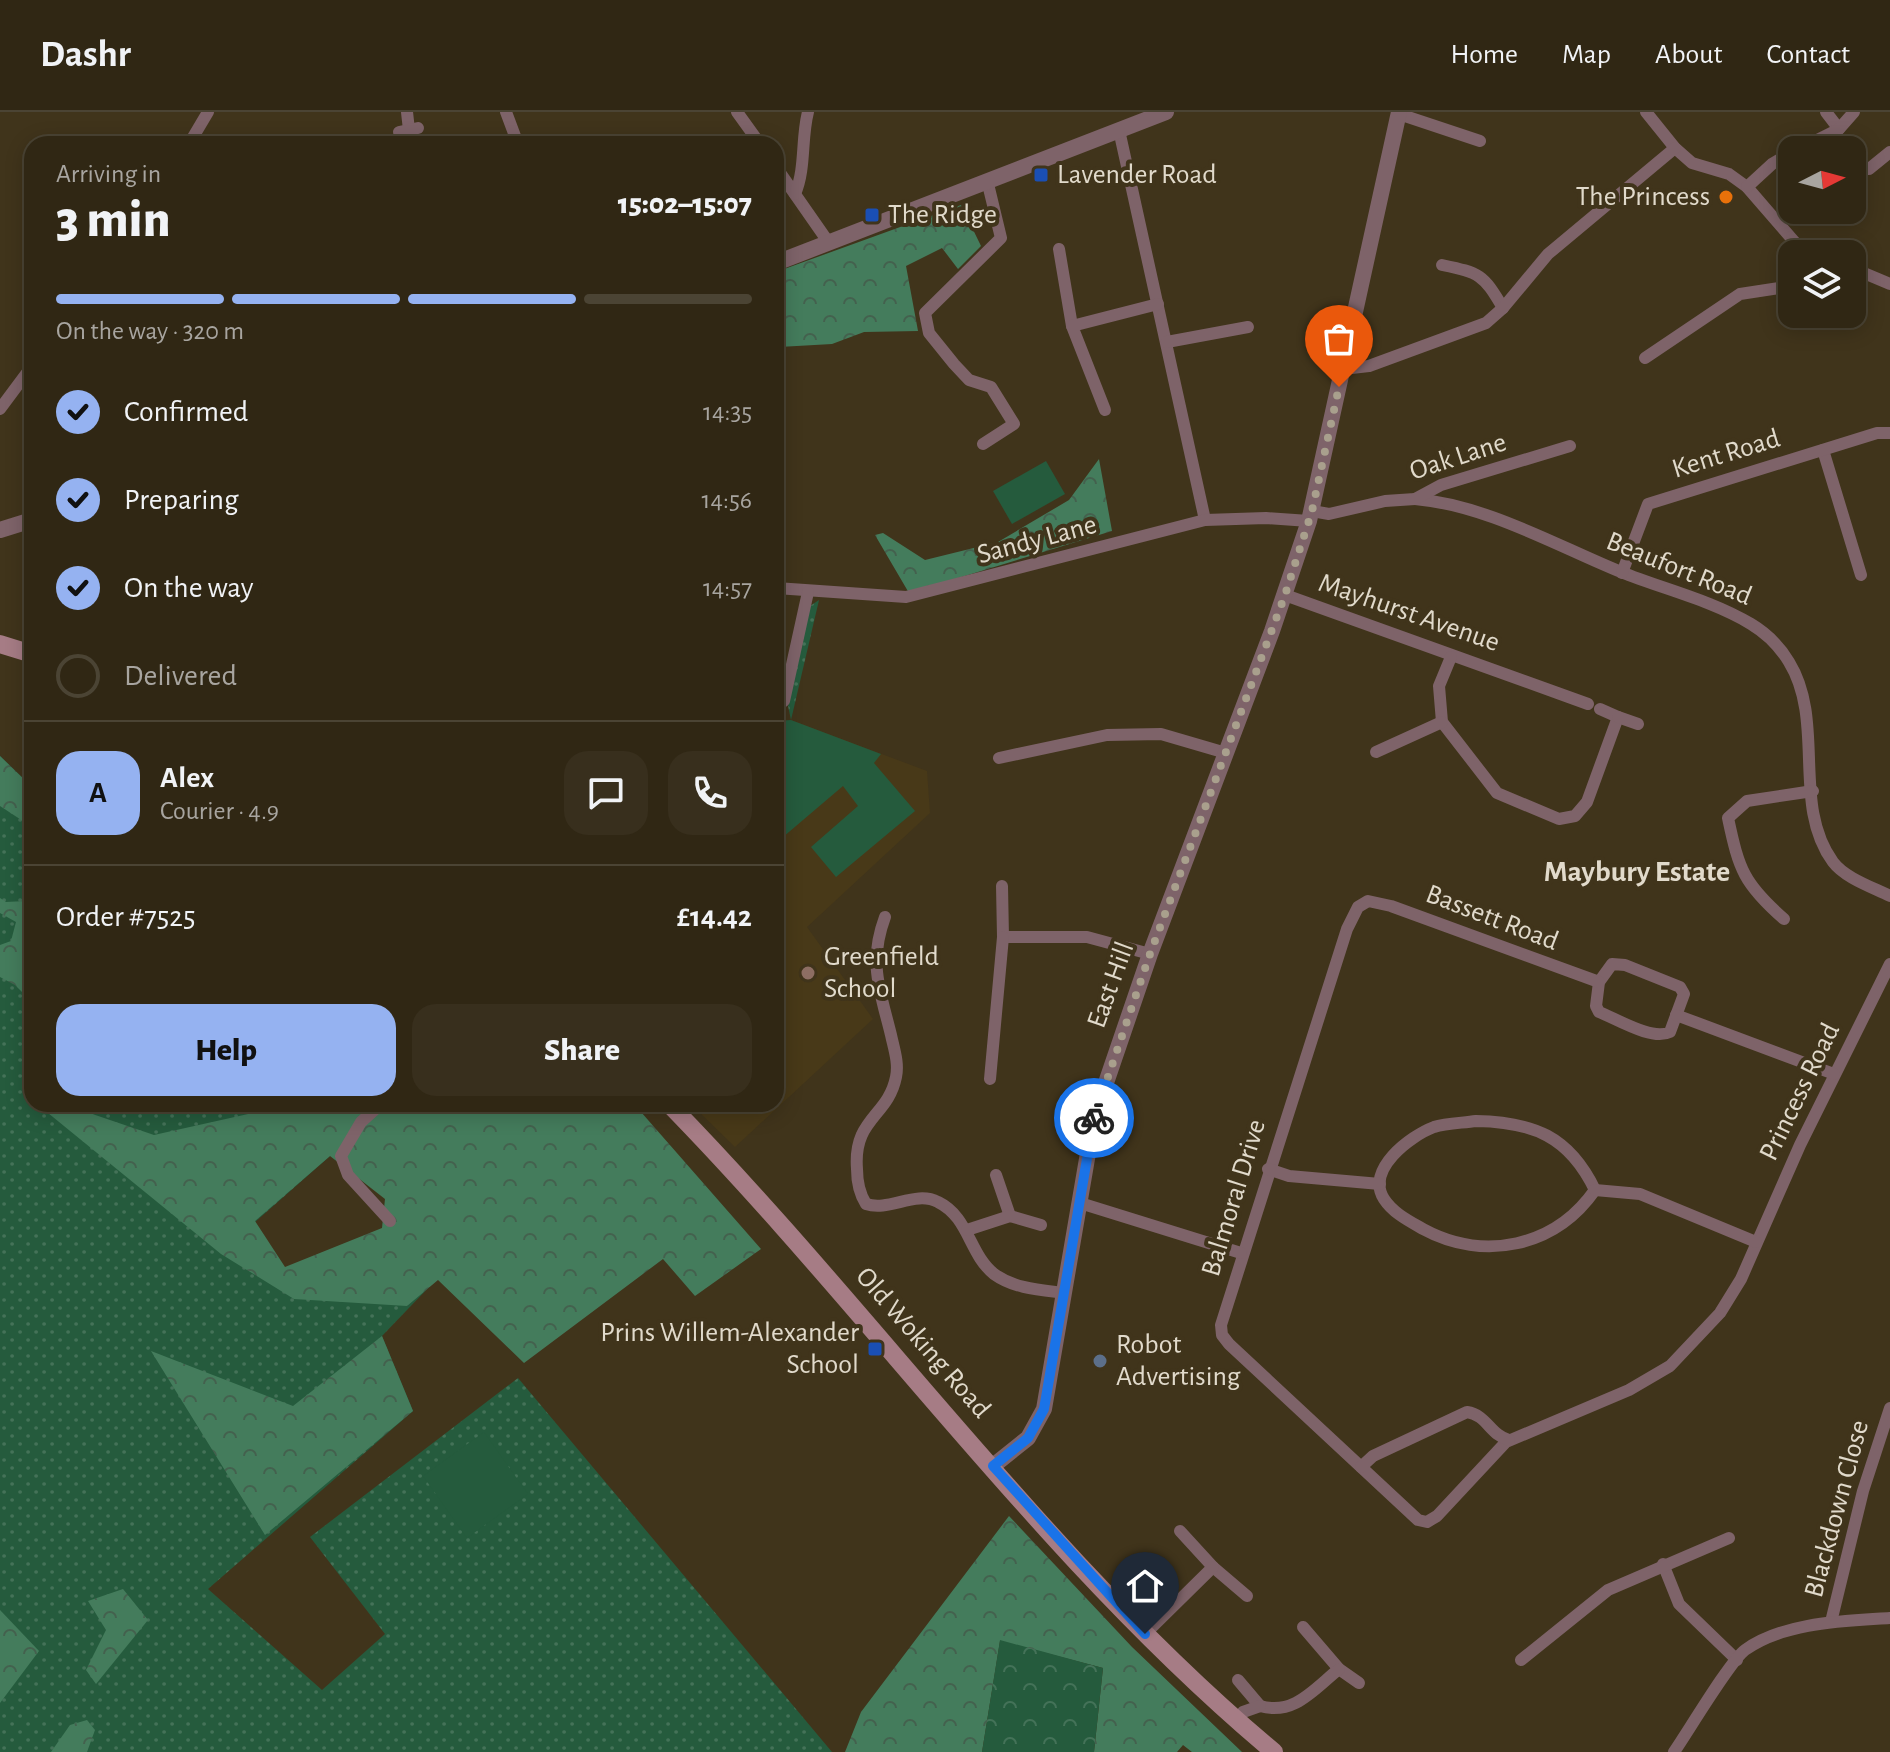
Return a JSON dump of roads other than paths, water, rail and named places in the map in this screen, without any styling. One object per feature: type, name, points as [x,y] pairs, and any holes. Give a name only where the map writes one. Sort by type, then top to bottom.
[{"type":"main road","points":[[0,644],[24,652]]},
{"type":"main road","name":"Old Woking Road","points":[[677,1112],[758,1196],[993,1466],[1145,1634],[1236,1721],[1274,1752]]},
{"type":"street","points":[[194,136],[208,112]]},
{"type":"street","points":[[407,112],[409,130]]},
{"type":"street","points":[[506,112],[515,136]]},
{"type":"street","points":[[737,112],[754,136]]},
{"type":"street","points":[[795,194],[802,177],[801,138],[808,112]]},
{"type":"street","points":[[784,260],[988,184],[1166,112]]},
{"type":"street","points":[[1646,112],[1675,148],[1692,163],[1729,174],[1747,187],[1793,240]]},
{"type":"street","points":[[1826,112],[1839,129]]},
{"type":"street","points":[[1825,136],[1839,129],[1854,112]]},
{"type":"street","points":[[1399,113],[1480,141]]},
{"type":"street","name":"East Hill","points":[[993,1466],[1028,1438],[1044,1409],[1094,1118],[1150,954],[1285,595],[1310,516],[1399,113]]},
{"type":"street","points":[[1119,130],[1205,520]]},
{"type":"street","points":[[1343,369],[1369,366],[1486,323],[1503,308],[1548,254],[1675,148]]},
{"type":"street","points":[[1869,169],[1890,152]]},
{"type":"street","points":[[1747,187],[1778,160]]},
{"type":"street","points":[[784,178],[829,243]]},
{"type":"street","points":[[983,444],[1014,424],[991,387],[969,380],[929,333],[925,313],[1001,238],[988,184]]},
{"type":"street","points":[[1059,249],[1072,326],[1105,410]]},
{"type":"street","points":[[1442,265],[1476,272],[1485,278],[1503,308]]},
{"type":"street","points":[[1866,274],[1890,284]]},
{"type":"street","points":[[1645,358],[1740,294],[1778,288]]},
{"type":"street","points":[[1072,326],[1158,304]]},
{"type":"street","points":[[1167,342],[1248,327]]},
{"type":"street","points":[[0,409],[24,377]]},
{"type":"street","name":"Kent Road","points":[[1622,573],[1648,504],[1877,433],[1890,433]]},
{"type":"street","name":"Oak Lane","points":[[1310,516],[1385,501],[1415,499],[1441,485],[1570,446]]},
{"type":"street","points":[[1823,450],[1861,575]]},
{"type":"street","name":"Beaufort Road","points":[[1415,499],[1464,507],[1622,573],[1727,612],[1772,639],[1800,682],[1808,714],[1814,815],[1834,863],[1890,896]]},
{"type":"street","name":"Sandy Lane","points":[[784,589],[883,598],[928,594],[1205,520],[1310,516]]},
{"type":"street","points":[[0,530],[24,522]]},
{"type":"street","points":[[784,701],[808,592]]},
{"type":"street","name":"Mayhurst Avenue","points":[[1285,595],[1451,657],[1518,676],[1638,724]]},
{"type":"street","points":[[1451,657],[1439,686],[1442,722],[1497,793],[1559,819],[1575,816],[1587,802],[1618,717]]},
{"type":"street","points":[[1376,752],[1442,722]]},
{"type":"street","points":[[999,758],[1107,735],[1161,734],[1226,753]]},
{"type":"street","points":[[1784,919],[1754,893],[1736,857],[1728,818],[1747,801],[1813,791]]},
{"type":"street","points":[[990,1079],[1003,937],[1002,886]]},
{"type":"street","name":"Bassett Road","points":[[1368,901],[1391,906],[1599,982]]},
{"type":"street","name":"Balmoral Drive","points":[[1368,901],[1358,907],[1347,929],[1241,1253],[1221,1325],[1222,1335],[1418,1520],[1427,1522],[1509,1440],[1629,1390],[1670,1366],[1720,1313],[1741,1279],[1756,1242]]},
{"type":"street","points":[[885,917],[877,939],[874,966],[897,1060],[897,1077],[882,1105],[858,1136],[858,1188],[866,1204],[873,1207],[917,1199],[939,1202],[956,1214],[977,1253],[992,1272],[1022,1287],[1065,1293]]},
{"type":"street","points":[[1003,937],[1087,937],[1150,954]]},
{"type":"street","points":[[1612,964],[1625,965],[1680,987],[1684,994],[1670,1032],[1664,1035],[1599,1012],[1596,1006],[1599,982],[1612,964]]},
{"type":"street","name":"Princess Road","points":[[1756,1242],[1834,1074],[1890,964]]},
{"type":"street","points":[[1676,1015],[1834,1074]]},
{"type":"street","points":[[372,1112],[361,1122],[341,1156],[348,1175],[390,1221]]},
{"type":"street","points":[[1476,1121],[1515,1122],[1550,1137],[1577,1157],[1595,1190],[1583,1207],[1556,1231],[1519,1246],[1475,1247],[1441,1239],[1402,1217],[1383,1198],[1380,1184],[1385,1166],[1398,1148],[1434,1127],[1476,1121]]},
{"type":"street","points":[[1268,1169],[1289,1176],[1380,1184]]},
{"type":"street","points":[[996,1175],[1010,1216]]},
{"type":"street","points":[[1595,1190],[1640,1194],[1756,1242]]},
{"type":"street","points":[[1080,1203],[1241,1253]]},
{"type":"street","points":[[967,1230],[1010,1216],[1041,1225]]},
{"type":"street","name":"Blackdown Close","points":[[1831,1622],[1863,1491],[1890,1408]]},
{"type":"street","points":[[1361,1467],[1373,1456],[1467,1412],[1476,1413],[1494,1434],[1509,1440]]},
{"type":"street","points":[[1180,1531],[1213,1567],[1247,1596]]},
{"type":"street","points":[[1521,1660],[1608,1590],[1729,1538]]},
{"type":"street","points":[[1663,1564],[1679,1604],[1737,1660]]},
{"type":"street","points":[[1145,1634],[1213,1567]]},
{"type":"street","points":[[1674,1752],[1744,1650],[1780,1634],[1831,1622],[1890,1618]]},
{"type":"street","points":[[1303,1627],[1339,1669],[1359,1683]]},
{"type":"street","points":[[1236,1721],[1243,1712],[1260,1706],[1276,1710],[1292,1707],[1339,1669]]},
{"type":"street","points":[[1238,1680],[1260,1706]]},
{"type":"place","name":"Lavender Road","points":[[1041,175]]},
{"type":"place","name":"The Princess","points":[[1726,197]]},
{"type":"place","name":"The Ridge","points":[[872,215]]},
{"type":"place","name":"Greenfield School","points":[[808,973]]},
{"type":"place","name":"Prins Willem-Alexander School","points":[[875,1349]]},
{"type":"place","name":"Robot Advertising","points":[[1100,1361]]},
{"type":"district","name":"Maybury Estate","points":[[1637,872]]}]
